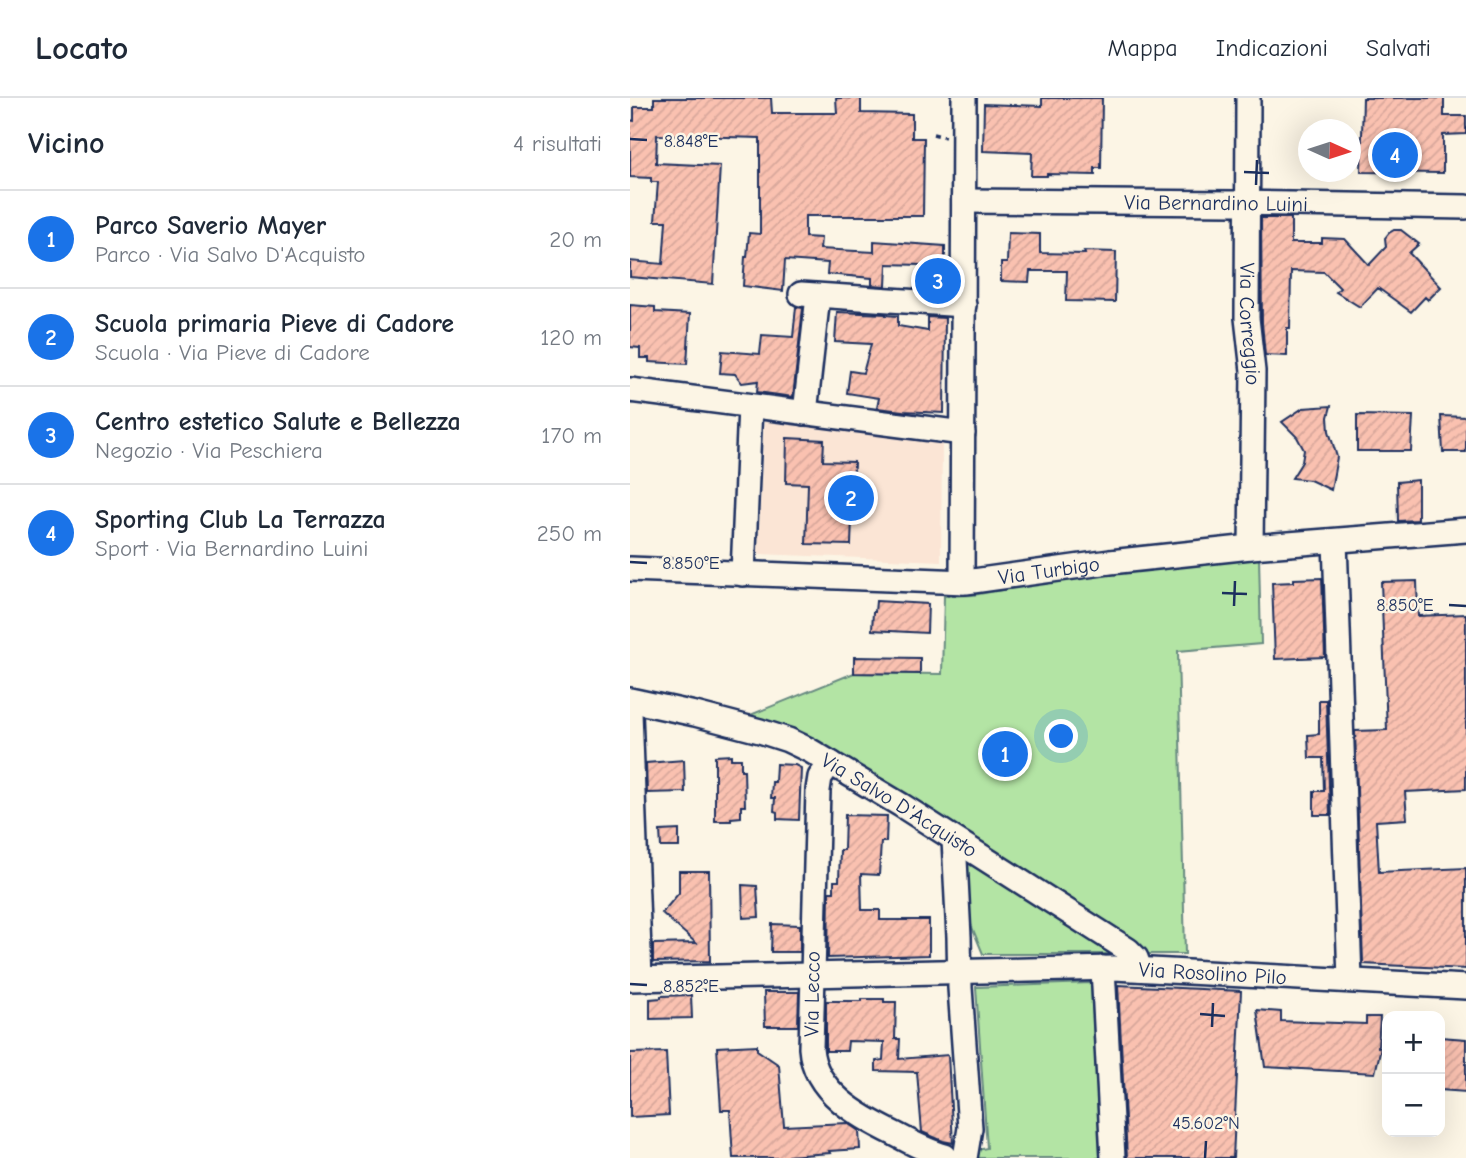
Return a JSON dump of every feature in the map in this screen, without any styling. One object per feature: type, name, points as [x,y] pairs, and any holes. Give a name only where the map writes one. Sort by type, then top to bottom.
[{"type":"street","points":[[962,582],[964,98]]},
{"type":"street","name":"Via Correggio","points":[[1248,98],[1247,318],[1253,371],[1251,547]]},
{"type":"street","name":"Via Bernardino Luini","points":[[964,201],[1466,207]]},
{"type":"street","points":[[805,413],[810,295],[964,306]]},
{"type":"street","points":[[630,390],[963,433]]},
{"type":"street","points":[[743,574],[750,406]]},
{"type":"street","name":"Via Turbigo","points":[[630,569],[962,582],[1251,547],[1466,530]]},
{"type":"street","points":[[1335,541],[1350,980]]},
{"type":"street","name":"Via Salvo D'Acquisto","points":[[630,700],[761,731],[798,744],[901,805],[1128,950],[1136,958],[1140,969]]},
{"type":"street","points":[[630,712],[635,979]]},
{"type":"street","name":"Via Lecco","points":[[831,764],[820,777],[818,790],[813,1063],[838,1098],[858,1115],[925,1149],[954,1157]]},
{"type":"street","points":[[954,840],[970,1128],[954,1157]]},
{"type":"street","points":[[1103,968],[1113,1158]]},
{"type":"street","name":"Via Rosolino Pilo","points":[[635,979],[1103,968],[1466,987]]},
{"type":"path","points":[[933,134],[949,138]]},
{"type":"shaded area","points":[[764,420],[942,442],[941,561],[758,554]]},
{"type":"green space","points":[[1259,556],[1261,644],[1178,651],[1185,954],[983,954],[967,915],[961,837],[743,718],[854,673],[942,674],[944,596],[973,595],[1086,575]]},
{"type":"green space","points":[[1091,983],[1101,1158],[974,1158],[977,1150],[987,1148],[976,987]]},
{"type":"building","points":[[654,98],[771,98],[772,113],[837,113],[836,98],[861,98],[861,113],[912,114],[912,138],[924,138],[923,216],[805,216],[805,237],[821,238],[820,249],[874,252],[874,241],[945,246],[945,290],[920,288],[921,265],[887,264],[886,286],[872,285],[872,278],[827,274],[828,263],[785,260],[783,291],[743,286],[749,233],[760,234],[760,138],[657,135],[656,163],[720,166],[713,284],[630,277],[630,261],[663,264],[666,221],[655,221],[658,182],[651,182],[651,178],[630,177],[630,120],[634,121],[634,107],[654,107]]},
{"type":"building","points":[[1042,98],[1102,98],[1101,168],[1095,168],[1095,175],[1031,176],[1032,153],[983,151],[984,104],[1042,106]]},
{"type":"building","points":[[1363,98],[1444,98],[1444,116],[1466,116],[1466,134],[1443,135],[1443,173],[1361,172]]},
{"type":"building","points":[[1261,218],[1291,218],[1291,243],[1322,243],[1322,238],[1345,239],[1369,265],[1386,247],[1385,238],[1389,233],[1401,230],[1419,244],[1409,253],[1441,287],[1428,300],[1425,297],[1411,312],[1378,288],[1360,307],[1336,292],[1340,288],[1324,272],[1291,271],[1287,356],[1265,355]]},
{"type":"building","points":[[1008,233],[1040,234],[1040,253],[1116,252],[1115,302],[1066,301],[1067,271],[1030,271],[1029,282],[1001,281],[1001,263],[1007,263]]},
{"type":"building","points":[[630,305],[655,307],[655,312],[690,314],[687,364],[649,362],[649,358],[640,358],[640,348],[630,347]]},
{"type":"building","points":[[796,307],[803,308],[793,397],[757,392],[758,381],[742,383],[735,374],[720,373],[722,351],[760,354],[762,335],[793,337]]},
{"type":"building","points":[[837,312],[898,316],[898,326],[928,331],[928,317],[945,318],[944,413],[877,408],[879,398],[847,393],[850,371],[863,373],[871,344],[835,342]]},
{"type":"building","points":[[1331,406],[1328,417],[1329,431],[1337,457],[1331,490],[1310,480],[1292,478],[1302,462],[1304,450],[1297,437],[1282,422],[1303,408]]},
{"type":"building","points":[[1357,415],[1413,416],[1411,451],[1357,451]]},
{"type":"building","points":[[1441,416],[1466,417],[1466,452],[1443,452]]},
{"type":"building","points":[[787,438],[824,440],[823,461],[854,462],[851,545],[806,544],[808,484],[786,483]]},
{"type":"building","points":[[1418,480],[1418,520],[1398,521],[1397,482]]},
{"type":"building","points":[[1322,578],[1325,657],[1275,659],[1272,583]]},
{"type":"building","points":[[1417,581],[1418,616],[1466,614],[1466,789],[1405,792],[1407,819],[1376,821],[1379,872],[1466,868],[1466,969],[1363,964],[1355,731],[1387,730],[1381,582]]},
{"type":"building","points":[[876,601],[928,604],[927,633],[872,630]]},
{"type":"building","points":[[854,657],[920,658],[920,674],[854,673]]},
{"type":"building","points":[[1319,700],[1326,700],[1330,815],[1314,815],[1314,791],[1324,791],[1323,758],[1309,758],[1308,735],[1319,734]]},
{"type":"building","points":[[731,755],[731,759],[741,759],[745,806],[741,806],[741,817],[731,818],[731,821],[715,821],[715,756]]},
{"type":"building","points":[[684,760],[685,792],[647,793],[646,763]]},
{"type":"building","points":[[776,764],[801,768],[799,820],[777,819],[777,812],[774,811],[775,798],[771,798]]},
{"type":"building","points":[[845,815],[887,816],[886,842],[881,842],[879,875],[861,874],[862,910],[880,910],[880,920],[929,920],[929,955],[828,958],[829,892],[834,892],[834,881],[839,881],[840,850],[844,850]]},
{"type":"building","points":[[679,830],[679,847],[661,847],[660,831]]},
{"type":"building","points":[[679,871],[709,871],[710,961],[653,962],[653,944],[696,943],[662,913],[679,893]]},
{"type":"building","points":[[742,885],[757,886],[759,917],[743,918]]},
{"type":"building","points":[[772,924],[800,925],[800,952],[771,952]]},
{"type":"building","points":[[1118,985],[1241,991],[1233,1158],[1127,1158]]},
{"type":"building","points":[[764,992],[799,992],[798,1026],[765,1026]]},
{"type":"building","points":[[691,995],[692,1018],[650,1019],[650,999]]},
{"type":"building","points":[[862,999],[896,1002],[895,1039],[900,1039],[899,1059],[948,1055],[953,1143],[922,1132],[917,1072],[876,1071],[876,1061],[883,1060],[884,1042],[848,1041],[847,1051],[826,1051],[826,1001]]},
{"type":"building","points":[[1257,1010],[1281,1012],[1281,1021],[1366,1024],[1366,1017],[1380,1017],[1378,1047],[1381,1048],[1375,1073],[1265,1067]]},
{"type":"building","points":[[1445,1037],[1466,1039],[1466,1092],[1445,1090]]},
{"type":"building","points":[[757,1045],[757,1050],[779,1065],[784,1126],[847,1123],[859,1131],[860,1149],[788,1158],[733,1158],[730,1110],[721,1110],[717,1047]]},
{"type":"building","points":[[666,1052],[669,1115],[630,1117],[630,1053]]},
{"type":"place","name":"Sporting Club La Terrazza","points":[[1395,155]]},
{"type":"place","name":"Centro estetico Salute e Bellezza","points":[[938,281]]},
{"type":"place","name":"Scuola primaria Pieve di Cadore","points":[[851,498]]},
{"type":"place","name":"Parco Saverio Mayer","points":[[1005,754]]}]
